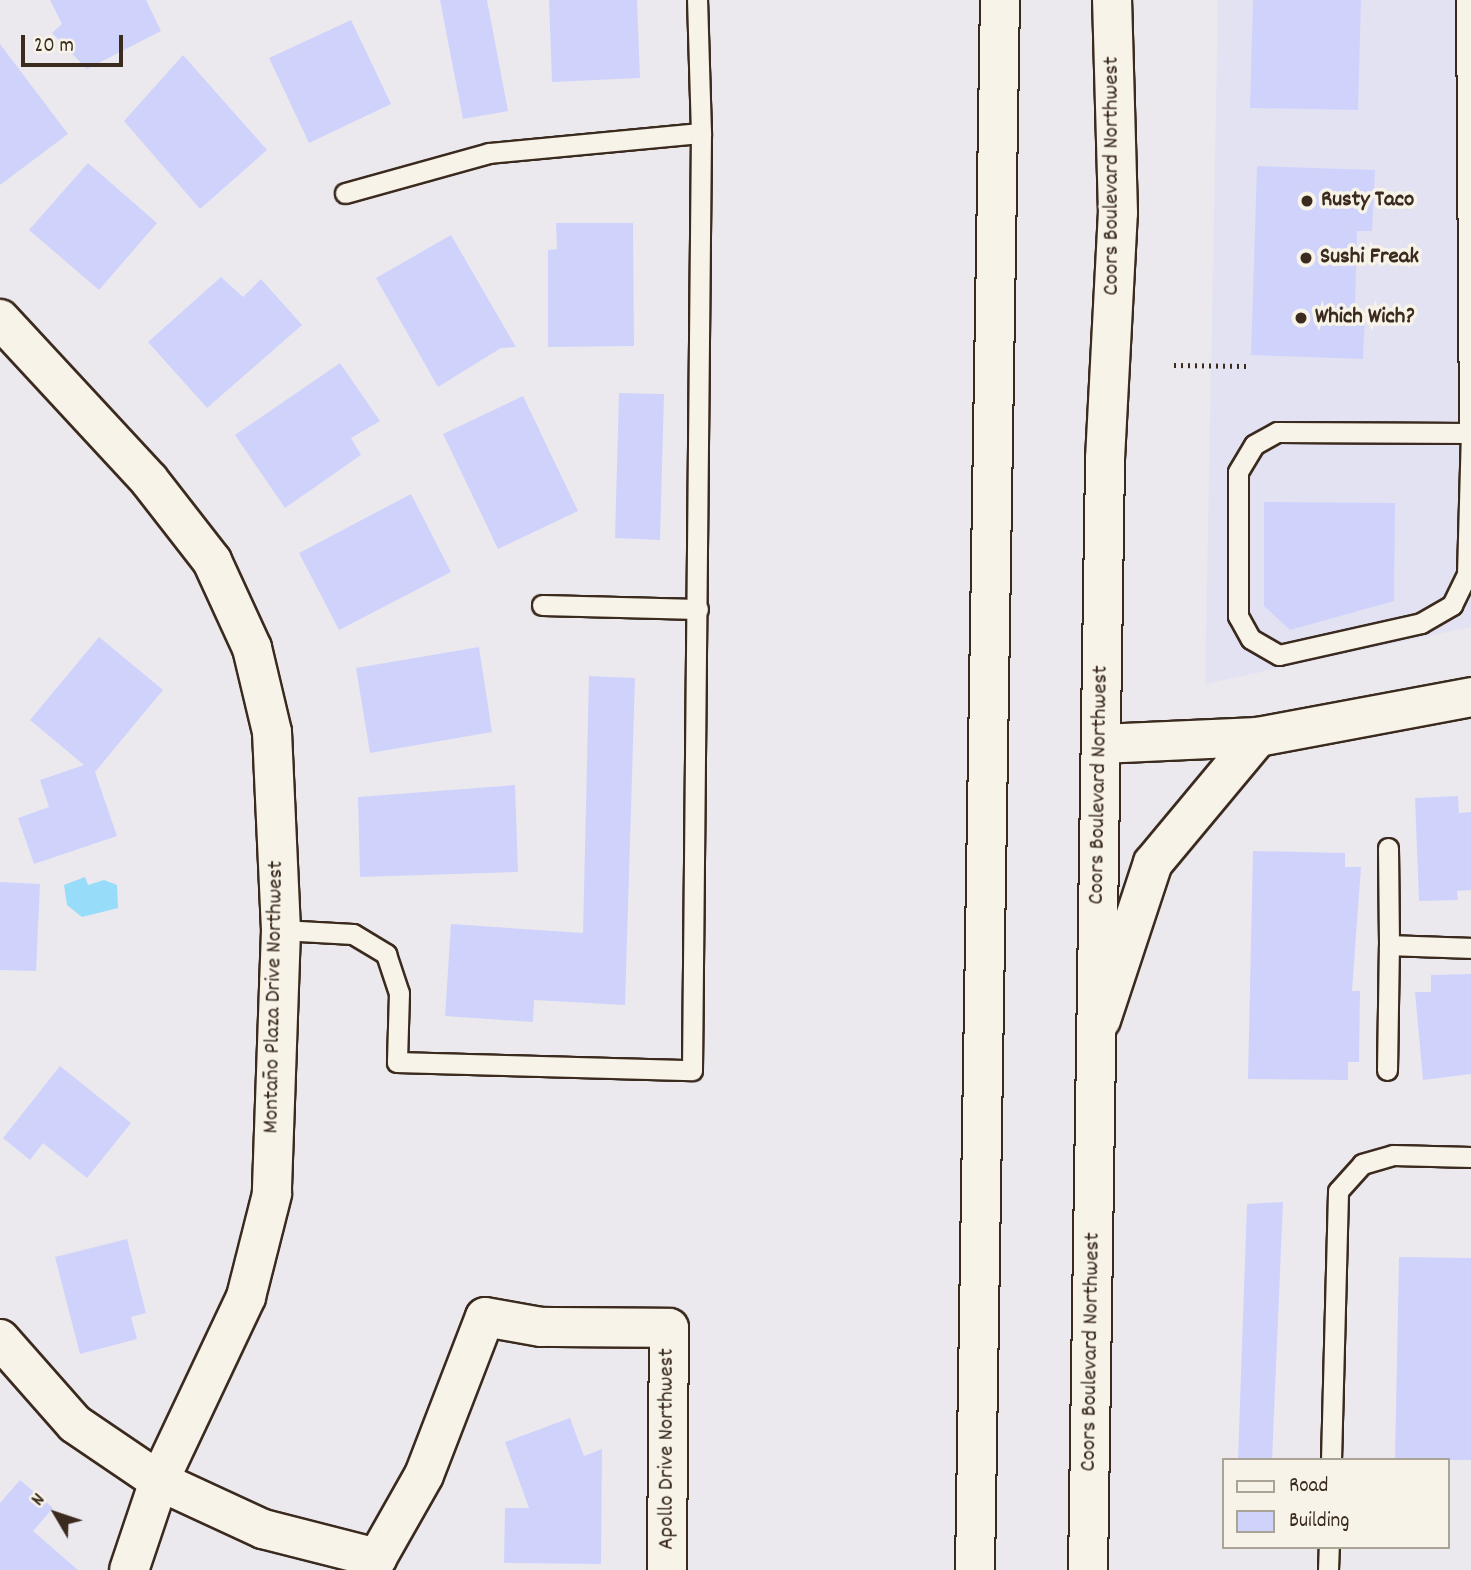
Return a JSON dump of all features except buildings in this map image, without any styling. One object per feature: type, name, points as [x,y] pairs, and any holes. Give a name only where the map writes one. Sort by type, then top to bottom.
[{"type":"street","points":[[975,1570],[1000,0]]},
{"type":"street","name":"Coors Boulevard Northwest","points":[[1088,1570],[1105,459],[1118,213],[1112,0]]},
{"type":"street","name":"Montaño Plaza Drive Northwest","points":[[0,319],[149,480],[212,561],[240,623],[272,732],[281,930],[272,1194],[246,1297],[159,1481],[129,1570]]},
{"type":"street","points":[[1101,744],[1258,737],[1471,696]]},
{"type":"street","points":[[1097,1032],[1153,863],[1258,737]]},
{"type":"street","name":"Apollo Drive Northwest","points":[[159,1481],[263,1529],[377,1558],[424,1475],[485,1317],[541,1327],[669,1328],[667,1570]]},
{"type":"street","points":[[0,1339],[75,1424],[159,1481]]},
{"type":"lane","points":[[281,930],[353,934],[386,954],[399,993],[397,1062],[692,1070],[701,133],[697,0]]},
{"type":"lane","points":[[1466,0],[1470,219],[1470,433],[1467,573],[1452,605],[1421,623],[1279,655],[1251,639],[1238,615],[1238,472],[1254,445],[1277,432],[1470,433]]},
{"type":"lane","points":[[345,194],[489,153],[701,133]]},
{"type":"lane","points":[[542,605],[698,609]]},
{"type":"lane","points":[[1387,1070],[1388,849]]},
{"type":"lane","points":[[1389,945],[1471,948]]},
{"type":"lane","points":[[1331,1458],[1338,1191],[1363,1164],[1393,1155],[1471,1157]]},
{"type":"lane","points":[[1328,1570],[1329,1549]]},
{"type":"path","points":[[1174,365],[1247,366]]},
{"type":"shaded area","points":[[1218,0],[1471,0],[1471,627],[1205,684]]},
{"type":"water","points":[[85,877],[88,885],[104,880],[117,885],[118,908],[82,917],[67,905],[64,885]]},
{"type":"place","name":"Rusty Taco","points":[[1307,201]]},
{"type":"place","name":"Sushi Freak","points":[[1306,258]]},
{"type":"place","name":"Which Wich?","points":[[1301,318]]}]
